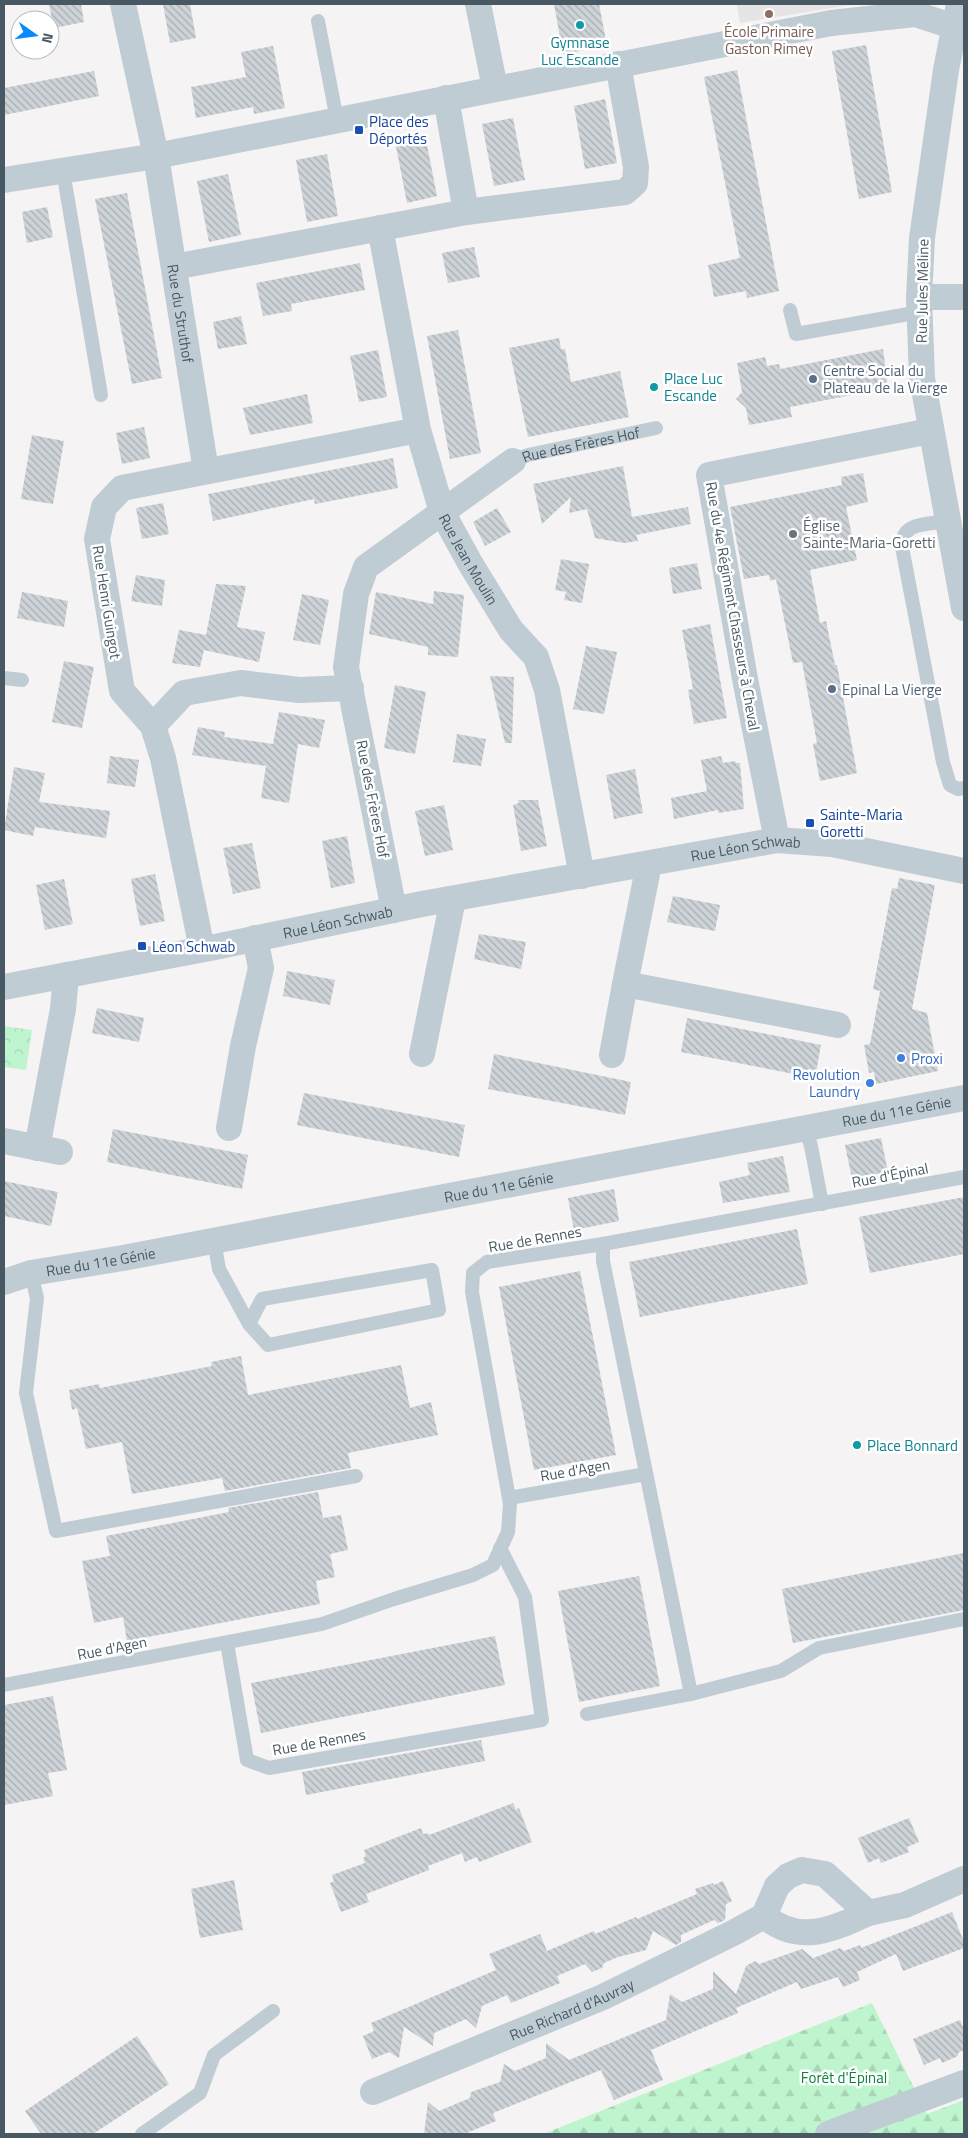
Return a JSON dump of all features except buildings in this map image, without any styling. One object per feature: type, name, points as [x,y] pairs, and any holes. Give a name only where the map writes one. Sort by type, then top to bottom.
[{"type":"street","points":[[123,4],[156,156]]},
{"type":"street","points":[[478,4],[495,88]]},
{"type":"street","points":[[4,180],[156,156],[831,23],[915,14],[957,15]]},
{"type":"street","name":"Rue Jules Méline","points":[[957,15],[946,70],[922,238],[920,305],[922,378],[930,431],[964,608]]},
{"type":"street","points":[[174,267],[466,212],[624,192],[635,184],[636,167],[618,64]]},
{"type":"street","points":[[446,98],[466,212]]},
{"type":"street","name":"Rue du Struthof","points":[[156,156],[206,471]]},
{"type":"street","name":"Rue Jean Moulin","points":[[380,228],[418,430],[442,512],[470,564],[511,630],[536,657],[547,690],[582,876]]},
{"type":"street","points":[[920,305],[964,297]]},
{"type":"street","name":"Rue Henri Guingot","points":[[202,949],[163,758],[153,726],[139,713],[122,691],[96,539],[104,508],[122,488],[418,430]]},
{"type":"street","name":"Rue du 4e Régiment Chasseurs à Cheval","points":[[777,840],[745,679],[709,475],[930,431]]},
{"type":"street","name":"Rue des Frères Hof","points":[[394,910],[346,667],[356,594],[366,567],[513,461]]},
{"type":"street","points":[[153,726],[184,693],[241,683],[299,690],[351,688]]},
{"type":"street","name":"Rue Léon Schwab","points":[[5,982],[66,976],[450,899],[777,840],[832,844],[964,871]]},
{"type":"street","points":[[612,1055],[647,874],[646,865]]},
{"type":"street","points":[[422,1054],[451,909],[450,899]]},
{"type":"street","points":[[229,1128],[243,1046],[261,968],[255,938]]},
{"type":"street","points":[[4,1141],[48,1150],[66,976]]},
{"type":"street","points":[[625,984],[838,1024]]},
{"type":"street","name":"Rue du 11e Génie","points":[[4,1282],[31,1273],[964,1098]]},
{"type":"street","points":[[868,1913],[825,1874],[802,1870],[788,1876],[777,1886],[764,1916],[777,1927],[799,1932],[817,1933],[838,1927],[868,1913],[905,1905],[964,1879]]},
{"type":"street","name":"Rue Richard d'Auvray","points":[[373,2092],[603,1997],[764,1916]]},
{"type":"street","points":[[828,2134],[964,2083]]},
{"type":"lane","points":[[318,21],[337,120]]},
{"type":"lane","points":[[63,171],[101,396]]},
{"type":"lane","points":[[790,310],[796,334],[920,305]]},
{"type":"lane","name":"Rue des Frères Hof","points":[[513,461],[528,455],[656,428]]},
{"type":"lane","points":[[948,522],[911,528],[905,531],[902,538],[902,547],[943,762],[950,785],[958,789],[964,788]]},
{"type":"lane","points":[[4,678],[22,680]]},
{"type":"lane","points":[[806,1129],[822,1204]]},
{"type":"lane","name":"Rue d'Épinal","points":[[822,1204],[964,1178]]},
{"type":"lane","name":"Rue de Rennes","points":[[500,1548],[525,1597],[542,1720],[269,1768],[247,1760],[227,1643],[322,1624],[472,1575],[492,1565],[500,1548],[508,1532],[509,1498],[472,1292],[473,1274],[487,1262],[603,1244],[822,1204]]},
{"type":"lane","points":[[214,1240],[219,1269],[249,1324],[268,1345],[439,1310],[432,1270],[262,1299],[249,1324]]},
{"type":"lane","points":[[603,1244],[603,1261],[691,1694]]},
{"type":"lane","points":[[31,1273],[37,1298],[26,1393],[56,1531],[356,1476]]},
{"type":"lane","name":"Rue d'Agen","points":[[509,1498],[646,1474]]},
{"type":"lane","points":[[587,1714],[691,1694],[781,1671],[819,1648],[964,1619]]},
{"type":"lane","name":"Rue d'Agen","points":[[4,1685],[227,1643]]},
{"type":"lane","points":[[142,2134],[200,2093],[214,2055],[274,2010]]},
{"type":"shaded area","name":"École Primaire Gaston Rimey","points":[[737,4],[856,4],[740,23]]},
{"type":"green space","points":[[4,1026],[32,1030],[26,1070],[4,1067]]},
{"type":"green space","name":"Forêt d'Épinal","points":[[872,2003],[927,2114],[964,2100],[964,2134],[543,2134]]},
{"type":"place","name":"École Primaire Gaston Rimey","points":[[769,14]]},
{"type":"place","name":"Gymnase Luc Escande","points":[[580,25]]},
{"type":"place","name":"Place des Déportés","points":[[359,130]]},
{"type":"place","name":"Centre Social du Plateau de la Vierge","points":[[813,379]]},
{"type":"place","name":"Place Luc Escande","points":[[654,387]]},
{"type":"place","name":"Église Sainte-Maria-Goretti","points":[[793,534]]},
{"type":"place","name":"Epinal La Vierge","points":[[832,689]]},
{"type":"place","name":"Sainte-Maria Goretti","points":[[810,823]]},
{"type":"place","name":"Léon Schwab","points":[[142,946]]},
{"type":"place","name":"Proxi","points":[[901,1058]]},
{"type":"place","name":"Revolution Laundry","points":[[870,1083]]},
{"type":"place","name":"Place Bonnard","points":[[857,1445]]}]
